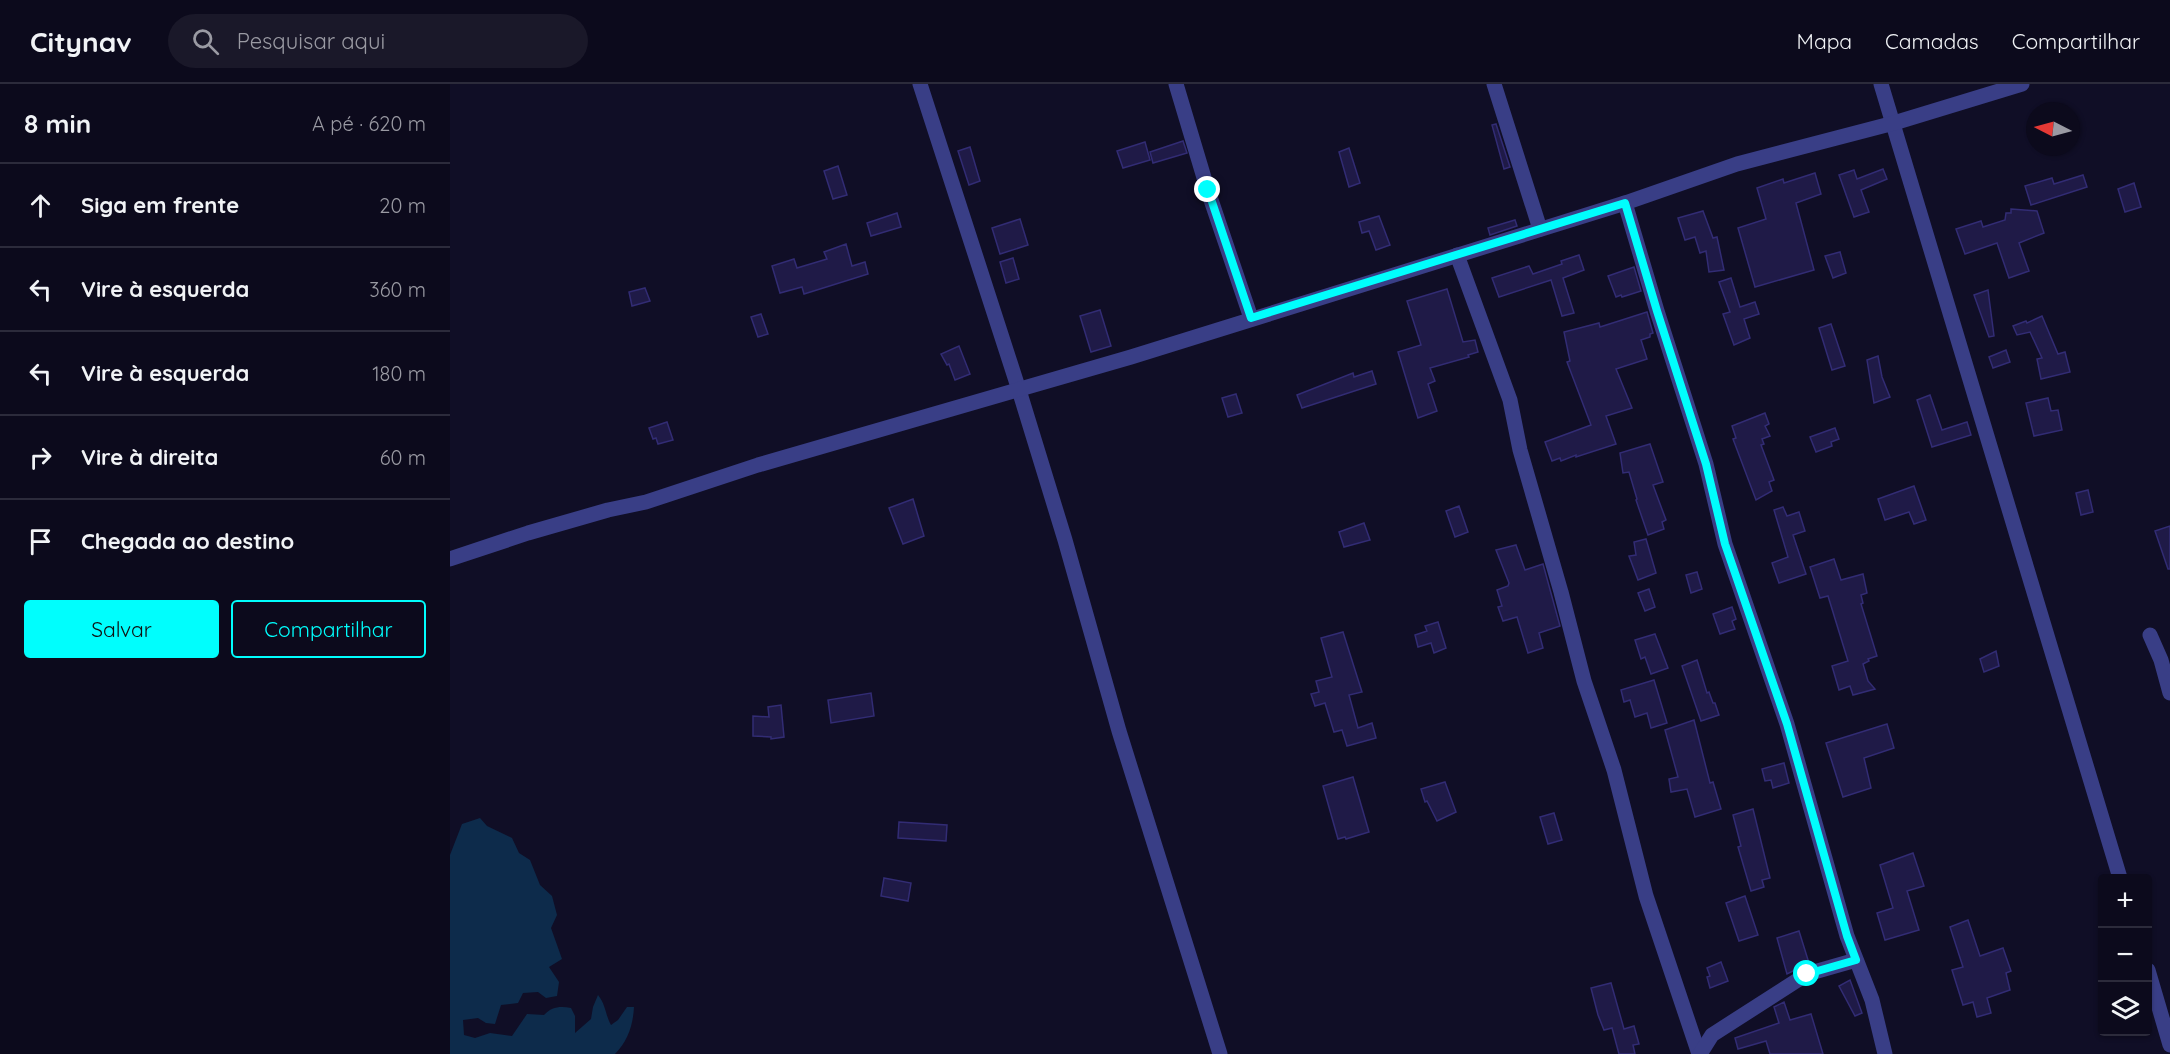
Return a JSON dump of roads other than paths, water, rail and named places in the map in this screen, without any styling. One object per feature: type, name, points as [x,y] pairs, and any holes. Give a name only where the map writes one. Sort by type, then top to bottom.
[{"type":"street","points":[[920,84],[1019,390],[1065,540],[1119,731],[1220,1054]]},
{"type":"street","points":[[1176,84],[1208,190],[1251,318]]},
{"type":"street","points":[[1494,84],[1540,229]]},
{"type":"street","points":[[1881,84],[2119,874]]},
{"type":"street","points":[[450,559],[528,533],[608,510],[646,502],[758,465],[1019,390],[1625,203],[1737,164],[1894,123],[2022,84]]},
{"type":"street","points":[[1625,203],[1706,464],[1725,544],[1787,724],[1847,936],[1872,1000],[1885,1054]]},
{"type":"street","points":[[1457,255],[1510,400],[1520,450],[1584,681],[1614,770],[1646,896],[1699,1054]]},
{"type":"street","points":[[2150,635],[2161,660],[2170,693]]},
{"type":"street","points":[[1699,1054],[1712,1035],[1807,974],[1856,960]]},
{"type":"street","points":[[2152,982],[2170,1045]]},
{"type":"water","points":[[480,818],[487,826],[512,838],[519,853],[530,860],[540,885],[552,896],[557,915],[551,928],[562,959],[549,967],[559,982],[557,996],[546,998],[538,992],[523,993],[518,1003],[501,1005],[495,1024],[486,1023],[478,1018],[463,1020],[464,1035],[475,1038],[490,1033],[512,1036],[527,1014],[544,1015],[550,1010],[563,1007],[571,1008],[575,1016],[575,1033],[591,1019],[598,995],[603,1002],[611,1025],[618,1020],[627,1007],[634,1007],[629,1032],[615,1054],[450,1054],[450,855],[462,824]]}]
